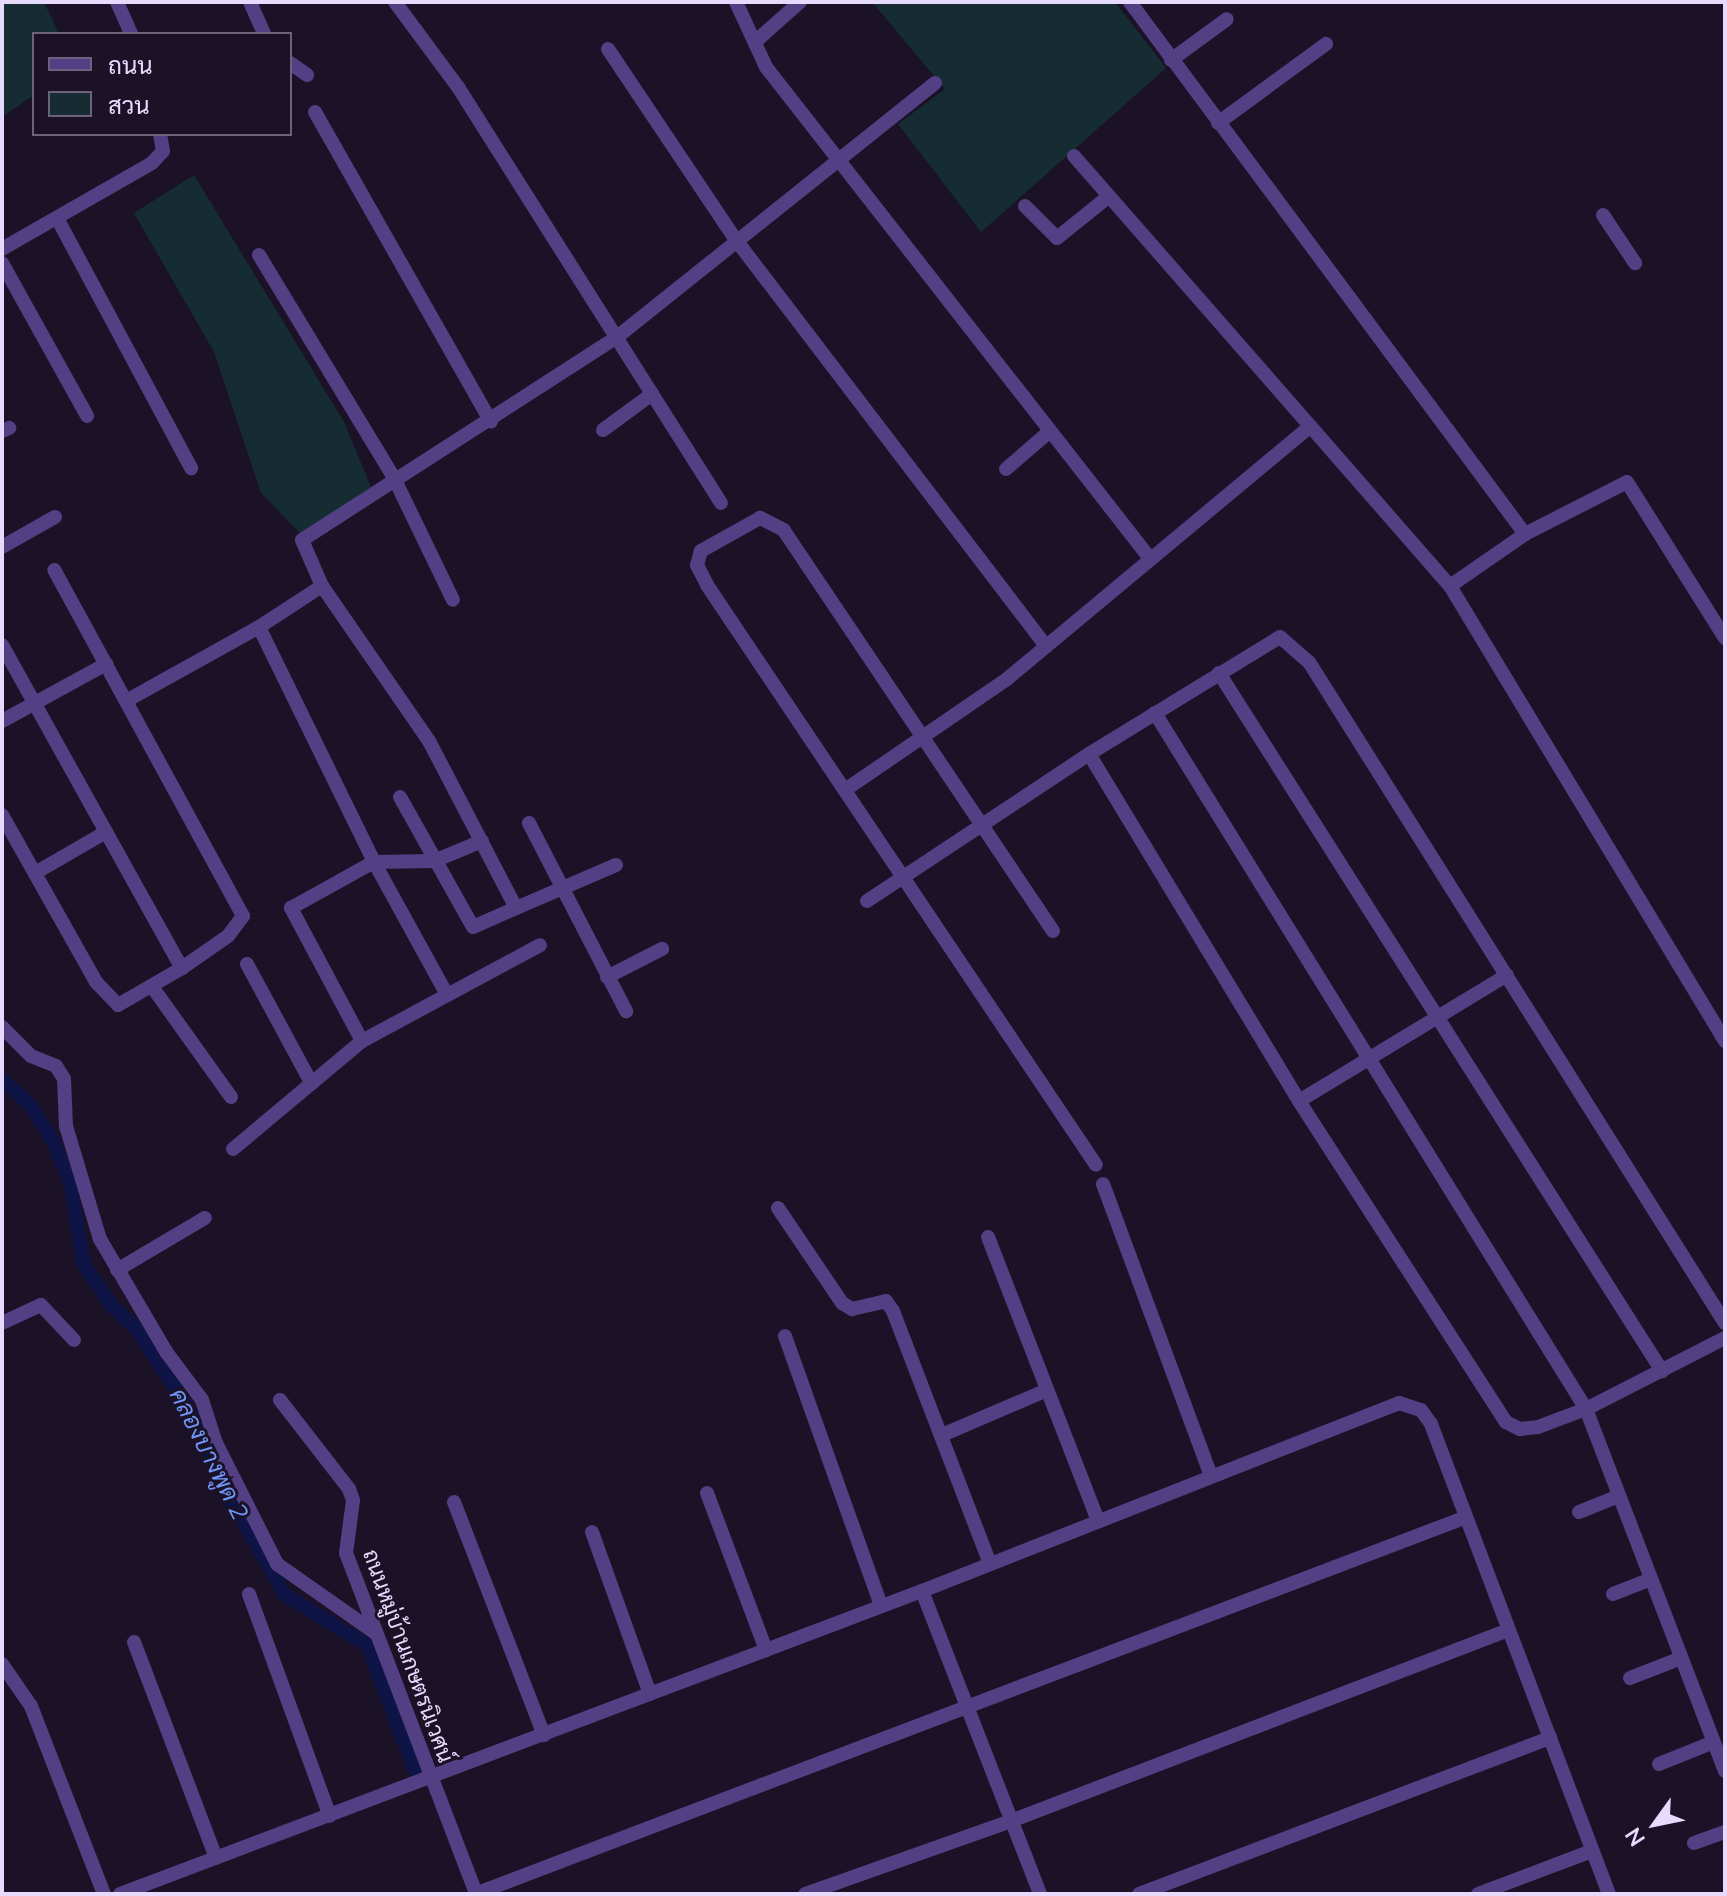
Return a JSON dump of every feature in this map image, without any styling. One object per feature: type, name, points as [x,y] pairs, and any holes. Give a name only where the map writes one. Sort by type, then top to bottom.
[{"type":"street","points":[[117,2],[130,32]]},
{"type":"street","points":[[250,2],[263,32]]},
{"type":"street","points":[[395,2],[458,87],[721,503]]},
{"type":"street","points":[[736,2],[766,67],[1148,556]]},
{"type":"street","points":[[756,41],[800,2]]},
{"type":"street","points":[[1130,2],[1525,534]]},
{"type":"street","points":[[1171,60],[1227,19]]},
{"type":"street","points":[[1218,123],[1326,44]]},
{"type":"street","points":[[608,49],[736,240],[1046,646]]},
{"type":"street","points":[[292,64],[307,75]]},
{"type":"street","points":[[516,908],[429,741],[322,586],[302,540],[491,422],[617,337],[935,83]]},
{"type":"street","points":[[315,112],[491,422]]},
{"type":"street","points":[[2,249],[152,163],[163,151],[160,136]]},
{"type":"street","points":[[1074,156],[1450,586],[1725,1041]]},
{"type":"street","points":[[1025,206],[1057,238],[1108,197]]},
{"type":"street","points":[[1603,215],[1635,263]]},
{"type":"street","points":[[57,218],[191,468]]},
{"type":"street","points":[[259,255],[395,480],[453,600]]},
{"type":"street","points":[[2,263],[87,416]]},
{"type":"street","points":[[603,430],[652,394]]},
{"type":"street","points":[[845,790],[926,735],[1046,646],[1148,556],[1309,427]]},
{"type":"street","points":[[1006,469],[1050,431]]},
{"type":"street","points":[[1450,586],[1525,534],[1616,483],[1627,482],[1725,638]]},
{"type":"street","points":[[2,547],[55,517]]},
{"type":"street","points":[[1053,931],[926,735],[773,521],[760,518],[701,551],[697,565],[707,585],[1096,1165]]},
{"type":"street","points":[[2,815],[109,997],[118,1005],[128,1003],[153,988],[238,926],[242,906],[54,570]]},
{"type":"street","points":[[126,701],[259,627],[322,586]]},
{"type":"street","points":[[259,627],[374,862],[447,995]]},
{"type":"street","points":[[867,901],[1089,754],[1280,637],[1296,647],[1507,975],[1725,1323]]},
{"type":"street","points":[[2,645],[182,968]]},
{"type":"street","points":[[2,721],[106,664]]},
{"type":"street","points":[[1219,673],[1662,1371]]},
{"type":"street","points":[[1155,713],[1586,1409],[1725,1771]]},
{"type":"street","points":[[1089,754],[1299,1101],[1506,1422],[1520,1429],[1538,1427],[1586,1409],[1725,1338]]},
{"type":"street","points":[[400,797],[473,927],[616,865]]},
{"type":"street","points":[[529,823],[560,891],[626,1011]]},
{"type":"street","points":[[35,873],[106,832]]},
{"type":"street","points":[[362,1041],[287,912],[374,862],[434,861],[482,841]]},
{"type":"street","points":[[233,1149],[362,1041],[540,945]]},
{"type":"street","points":[[607,977],[662,949]]},
{"type":"street","points":[[247,964],[312,1084]]},
{"type":"street","points":[[1299,1101],[1507,975]]},
{"type":"street","points":[[153,988],[231,1097]]},
{"type":"street","points":[[2,1027],[31,1056],[56,1066],[64,1079],[66,1126],[100,1239],[174,1364],[202,1400],[216,1443],[277,1564],[374,1632]]},
{"type":"street","points":[[1103,1184],[1211,1476]]},
{"type":"street","points":[[778,1208],[842,1303],[852,1309],[886,1301],[942,1435],[990,1564]]},
{"type":"street","points":[[117,1270],[205,1218]]},
{"type":"street","points":[[988,1237],[1098,1521]]},
{"type":"street","points":[[2,1323],[41,1305],[74,1340]]},
{"type":"street","points":[[785,1336],[881,1605]]},
{"type":"street","points":[[942,1435],[1047,1390]]},
{"type":"street","name":"ถนนหมู่บ้านเกษตรนิเวศน์","points":[[280,1400],[349,1489],[353,1500],[346,1553],[475,1894]]},
{"type":"street","points":[[120,1894],[922,1591],[1399,1403],[1412,1405],[1431,1424],[1506,1631],[1609,1894]]},
{"type":"street","points":[[707,1493],[766,1650]]},
{"type":"street","points":[[1579,1512],[1619,1496]]},
{"type":"street","points":[[454,1502],[544,1735]]},
{"type":"street","points":[[475,1894],[1464,1518]]},
{"type":"street","points":[[592,1532],[650,1694]]},
{"type":"street","points":[[1613,1594],[1651,1579]]},
{"type":"street","points":[[922,1591],[1040,1894]]},
{"type":"street","points":[[249,1594],[330,1816]]},
{"type":"street","points":[[805,1894],[1011,1821],[1506,1631]]},
{"type":"street","points":[[134,1642],[216,1858]]},
{"type":"street","points":[[1630,1678],[1681,1658]]},
{"type":"street","points":[[2,1664],[31,1706],[104,1894]]},
{"type":"street","points":[[1139,1894],[1550,1738]]},
{"type":"street","points":[[1659,1764],[1714,1742]]},
{"type":"street","points":[[1694,1843],[1725,1832]]},
{"type":"street","points":[[1478,1894],[1592,1851]]},
{"type":"green space","points":[[2,2],[44,2],[58,32],[32,32],[32,96],[2,117]]},
{"type":"green space","points":[[872,2],[1115,2],[1166,68],[981,232],[898,124],[945,89]]},
{"type":"green space","points":[[194,175],[344,422],[371,487],[303,536],[261,493],[214,352],[134,213]]},
{"type":"waterway","name":"คลองบางพูด 2","points":[[2,1079],[31,1106],[54,1143],[70,1183],[84,1265],[113,1307],[134,1326],[195,1418],[222,1484],[285,1595],[367,1645],[415,1770]]}]
